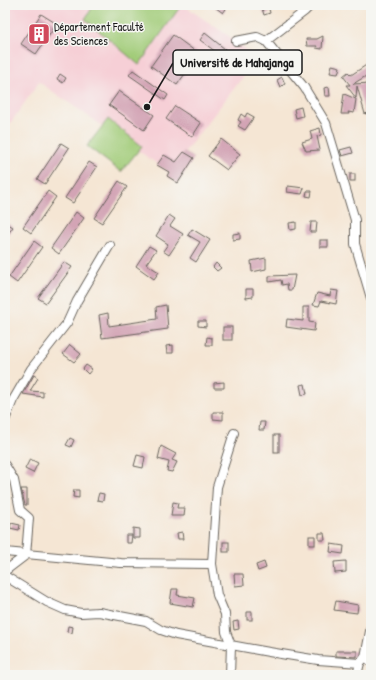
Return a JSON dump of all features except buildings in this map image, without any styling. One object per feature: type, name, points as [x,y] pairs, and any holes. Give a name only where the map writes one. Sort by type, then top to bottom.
[{"type":"street","points":[[266,41],[311,5]]},
{"type":"street","points":[[236,41],[256,37],[266,41],[304,87],[326,124],[355,220],[355,244],[371,298]]},
{"type":"street","points":[[5,420],[13,400],[31,369],[67,323],[77,301],[110,245]]},
{"type":"street","points":[[230,675],[231,646],[226,632],[225,614],[217,594],[212,564],[217,487],[234,433]]},
{"type":"street","points":[[5,465],[14,480],[20,510],[29,518],[26,555],[5,571]]},
{"type":"street","points":[[5,552],[121,563],[212,564]]},
{"type":"street","points":[[5,576],[47,602],[65,610],[81,613],[99,612],[146,621],[161,630],[231,646],[318,660],[365,661]]},
{"type":"street","points":[[357,675],[365,661],[371,626]]},
{"type":"shaded area","points":[[5,5],[183,5],[236,41],[257,59],[169,172],[39,82],[5,131]]},
{"type":"green space","points":[[94,5],[177,5],[180,7],[139,65],[85,19]]},
{"type":"green space","points":[[108,119],[142,146],[121,172],[87,146]]},
{"type":"place","name":"Département Faculté des Sciences","points":[[39,34]]},
{"type":"place","name":"Université de Mahajanga","points":[[147,107]]}]
